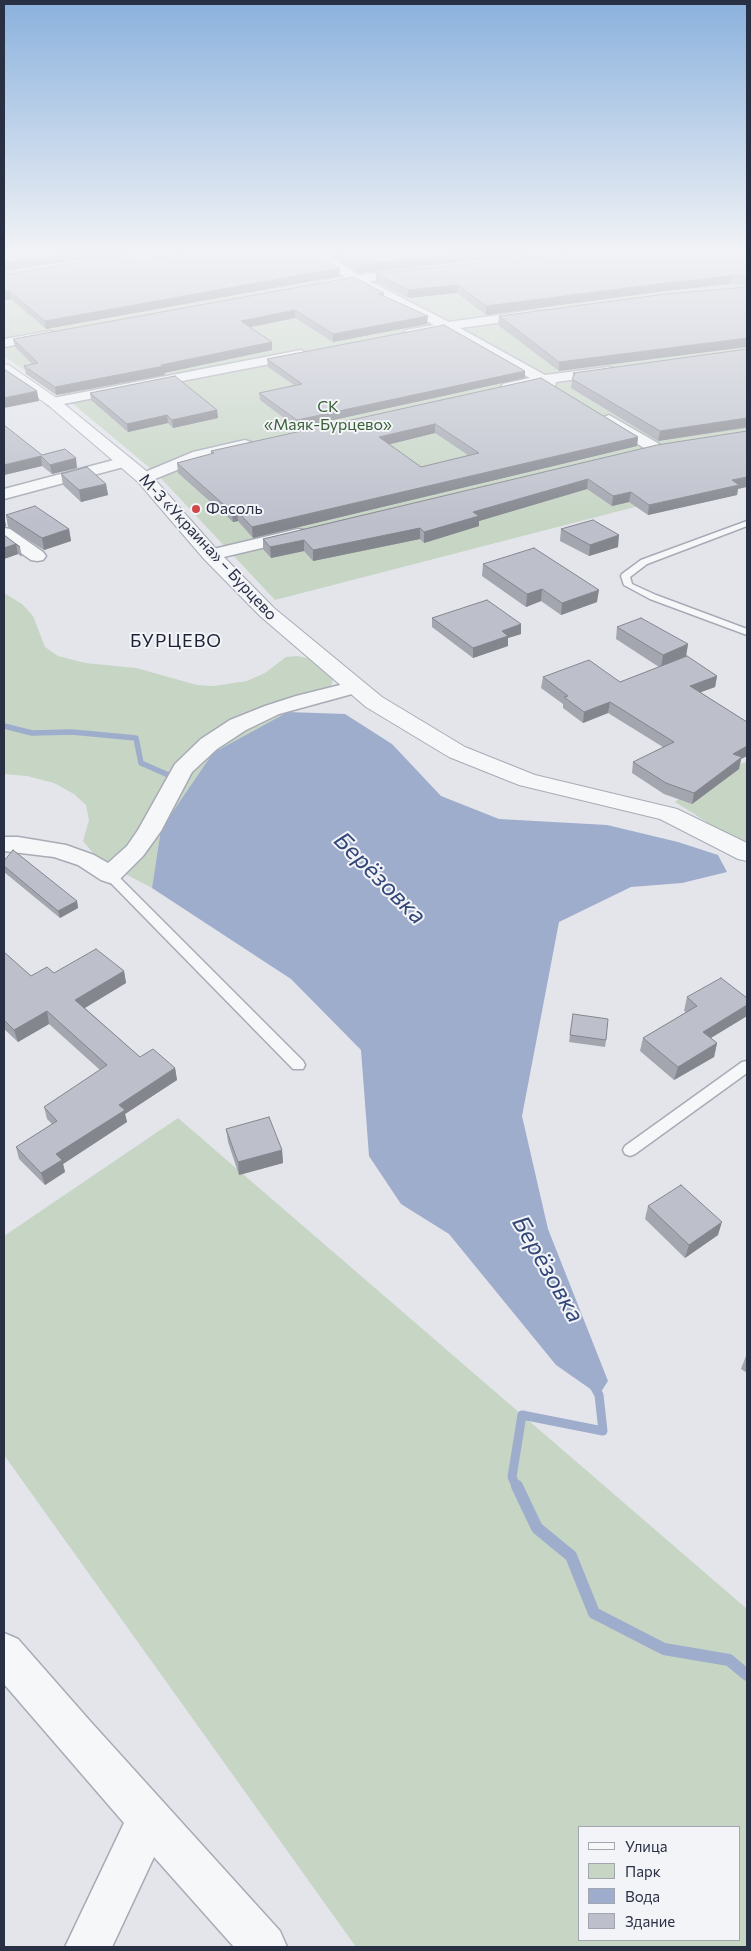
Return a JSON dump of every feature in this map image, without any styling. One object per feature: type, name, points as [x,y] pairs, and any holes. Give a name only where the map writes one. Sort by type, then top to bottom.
[{"type":"street","points":[[477,343],[559,389]]},
{"type":"street","points":[[53,402],[311,352]]},
{"type":"street","name":"М-3 «Украина» – Бурцево","points":[[4,368],[53,402],[144,478],[211,556],[267,612],[374,702],[457,752],[528,780],[668,814],[747,853]]},
{"type":"street","points":[[495,390],[543,380],[621,369]]},
{"type":"street","points":[[599,414],[655,448]]},
{"type":"street","points":[[144,478],[199,455],[256,442]]},
{"type":"street","points":[[636,453],[674,445]]},
{"type":"street","points":[[4,494],[125,462]]},
{"type":"street","points":[[211,556],[317,530]]},
{"type":"street","points":[[4,533],[37,556]]},
{"type":"street","points":[[4,844],[18,844],[58,850],[86,860],[110,875],[135,851],[149,831],[183,769],[209,744],[238,725],[272,710],[356,687]]},
{"type":"street","points":[[4,1652],[75,1736],[264,1947]]},
{"type":"street","points":[[88,1947],[149,1819]]},
{"type":"lane","points":[[747,523],[644,562],[625,576],[628,584],[653,597],[747,632]]},
{"type":"lane","points":[[110,875],[298,1065]]},
{"type":"lane","points":[[630,1150],[747,1066]]},
{"type":"green space","name":"СК «Маяк-Бурцево»","points":[[4,343],[747,343],[747,480],[720,485],[275,600],[156,473],[67,399],[4,356]]},
{"type":"green space","points":[[4,593],[22,604],[33,616],[45,647],[58,656],[85,663],[136,668],[197,685],[214,686],[247,681],[265,673],[286,657],[297,656],[312,659],[328,672],[333,681],[330,688],[320,696],[288,712],[161,829],[152,888],[99,860],[83,841],[89,820],[86,805],[74,794],[54,783],[27,776],[4,774]]},
{"type":"green space","points":[[747,762],[747,842],[713,826],[675,802],[724,767]]},
{"type":"green space","points":[[178,1118],[747,1609],[747,1947],[356,1947],[4,1455],[4,1236]]},
{"type":"water","points":[[288,712],[345,714],[392,744],[441,796],[499,819],[607,825],[678,842],[718,855],[727,872],[682,883],[631,887],[559,922],[522,1116],[548,1229],[608,1381],[599,1395],[556,1365],[449,1234],[401,1204],[369,1156],[361,1050],[291,979],[152,888],[161,829],[213,753]]},
{"type":"building","points":[[17,343],[267,343],[161,365],[164,366],[55,387],[24,366],[38,363]]},
{"type":"building","points":[[350,343],[476,343],[525,371],[297,420],[259,393],[302,384],[267,359]]},
{"type":"building","points":[[534,343],[707,343],[559,362]]},
{"type":"building","points":[[747,349],[747,418],[660,431],[572,379],[575,374],[573,373]]},
{"type":"building","points":[[4,369],[37,391],[4,398]]},
{"type":"building","points":[[175,376],[217,410],[172,420],[167,415],[127,424],[90,393]]},
{"type":"building","points":[[541,378],[638,437],[252,527],[237,511],[232,512],[177,463],[214,453],[211,451]],"holes":[[[435,424],[479,453],[421,467],[379,437]]]},
{"type":"building","points":[[4,425],[42,455],[65,449],[76,458],[50,465],[41,456],[4,465]]},
{"type":"building","points":[[747,431],[747,477],[732,480],[739,485],[649,505],[631,492],[613,496],[588,479],[473,512],[479,516],[424,532],[420,528],[313,550],[304,540],[270,547],[263,539],[657,445]]},
{"type":"building","points":[[87,467],[106,484],[79,490],[61,474]]},
{"type":"building","points":[[35,506],[69,529],[42,538],[6,515]]},
{"type":"building","points":[[593,520],[619,535],[590,545],[561,529]]},
{"type":"building","points":[[4,535],[16,544],[4,548]]},
{"type":"building","points":[[534,548],[599,590],[562,603],[542,589],[527,594],[483,564]]},
{"type":"building","points":[[487,600],[521,624],[502,631],[508,636],[473,648],[432,618]]},
{"type":"building","points":[[641,618],[688,644],[663,655],[617,627]]},
{"type":"building","points":[[687,656],[717,676],[690,686],[747,722],[747,746],[733,754],[742,757],[694,793],[666,783],[633,762],[674,742],[610,702],[584,712],[564,697],[568,696],[543,677],[589,660],[620,682]]},
{"type":"building","points":[[13,850],[77,901],[58,911],[4,866],[4,861]]},
{"type":"building","points":[[96,949],[124,971],[75,1000],[140,1057],[153,1049],[175,1068],[119,1105],[125,1110],[56,1154],[62,1160],[41,1173],[16,1147],[57,1121],[44,1107],[107,1065],[47,1011],[14,1030],[4,1020],[4,952],[31,976],[47,967],[54,973]]},
{"type":"building","points":[[721,978],[747,998],[747,1005],[703,1032],[717,1043],[678,1067],[643,1038],[697,1006],[687,997]]},
{"type":"building","points":[[573,1014],[608,1019],[606,1040],[570,1035]]},
{"type":"building","points":[[269,1117],[282,1150],[238,1162],[226,1129]]},
{"type":"building","points":[[681,1185],[722,1222],[689,1245],[648,1206]]},
{"type":"waterway","name":"Берёзовка","points":[[4,726],[32,733],[72,732],[136,738],[141,763],[173,777]]},
{"type":"waterway","name":"Берёзовка","points":[[517,1488],[512,1477],[522,1415],[603,1431],[599,1395],[594,1386]]},
{"type":"waterway","name":"Берёзовка","points":[[517,1486],[537,1528],[571,1556],[594,1613],[664,1649],[729,1660],[747,1675]]},
{"type":"place","name":"Фасоль","points":[[196,509]]},
{"type":"district","name":"БУРЦЕВО","points":[[176,641]]}]
